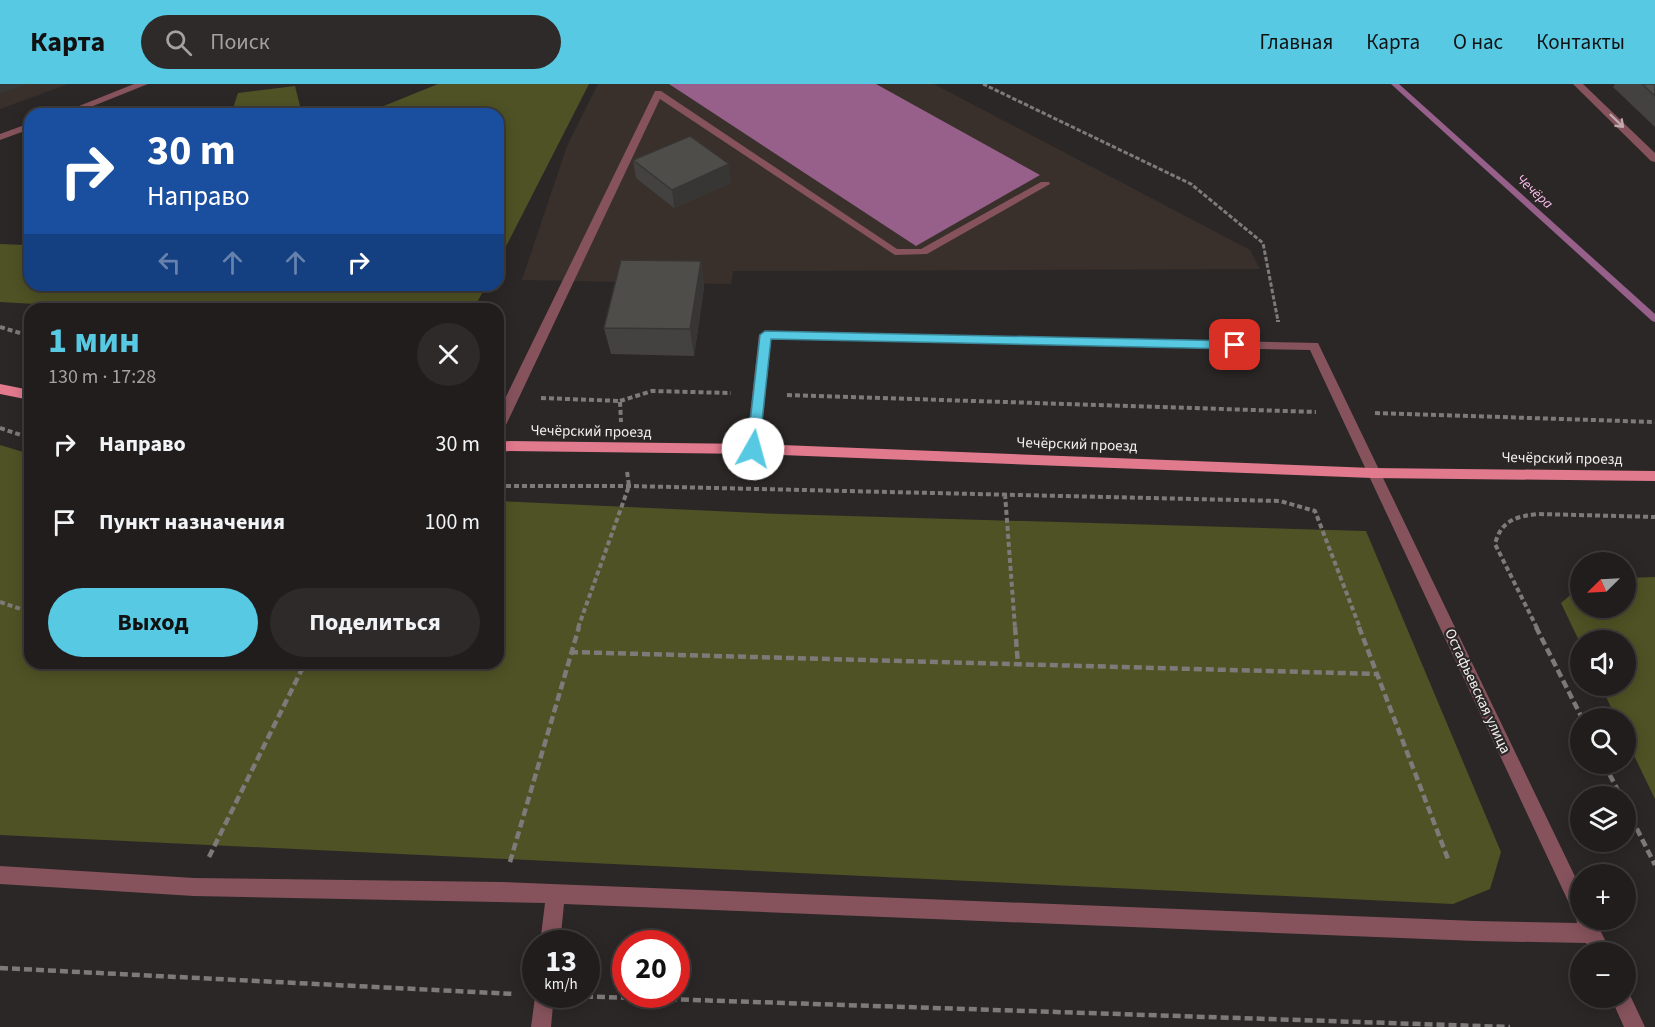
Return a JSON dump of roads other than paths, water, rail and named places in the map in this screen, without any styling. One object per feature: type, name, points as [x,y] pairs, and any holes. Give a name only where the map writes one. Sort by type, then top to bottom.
[{"type":"main road","points":[[0,389],[24,394]]},
{"type":"main road","name":"Чечёрский проезд","points":[[504,446],[753,449],[1372,472],[1655,476]]},
{"type":"street","points":[[80,108],[143,84]]},
{"type":"street","points":[[1578,84],[1655,159]]},
{"type":"street","points":[[504,414],[658,93],[894,252],[923,252],[1045,184]]},
{"type":"street","points":[[0,137],[24,128]]},
{"type":"street","name":"Остафьевская улица","points":[[753,449],[765,335],[1314,346],[1570,887]]},
{"type":"street","points":[[0,875],[194,887],[501,892],[1440,930],[1570,927]]},
{"type":"street","points":[[551,930],[555,894]]},
{"type":"street","points":[[541,1027],[543,1008]]},
{"type":"street","points":[[1626,1008],[1635,1027]]},
{"type":"waterway","name":"Чечёра","points":[[1395,84],[1655,319]]}]
